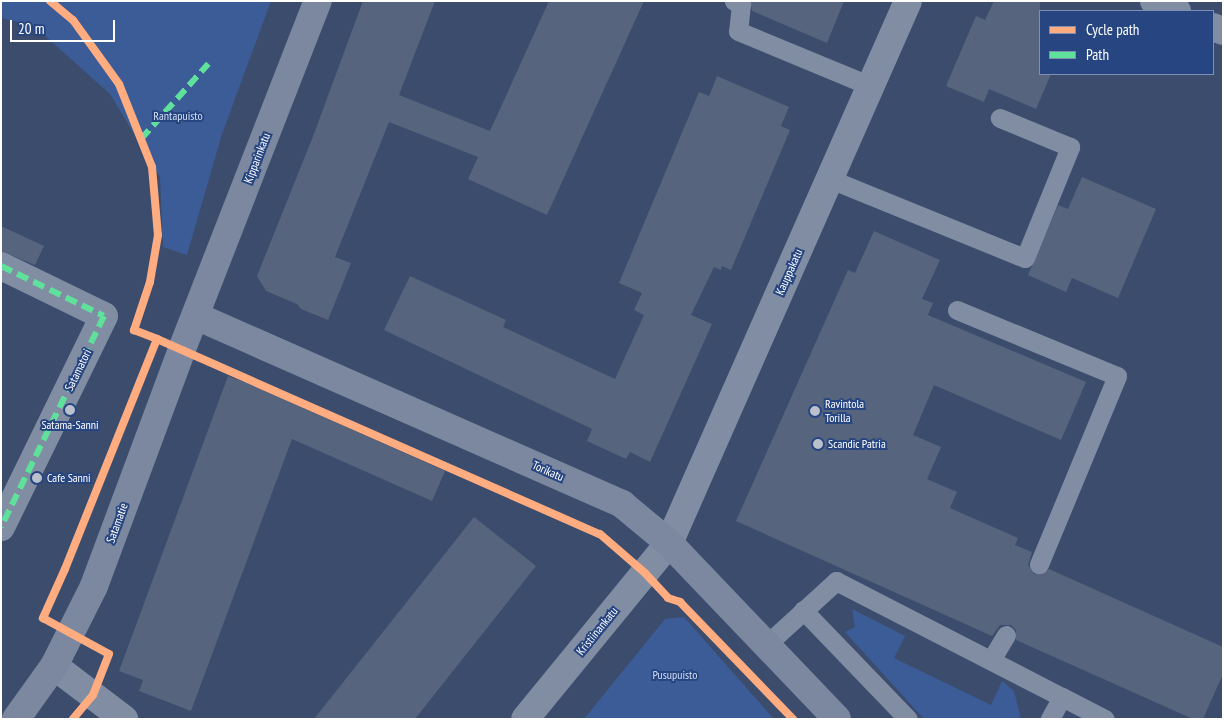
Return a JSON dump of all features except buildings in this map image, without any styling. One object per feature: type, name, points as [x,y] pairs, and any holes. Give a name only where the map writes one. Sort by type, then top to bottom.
[{"type":"street","name":"Kipparinkatu","points":[[196,316],[318,1]]},
{"type":"street","name":"Kauppakatu","points":[[670,543],[908,1]]},
{"type":"street","points":[[1154,1],[1175,10]]},
{"type":"street","name":"Satamatori","points":[[1,266],[104,316],[1,527]]},
{"type":"street","name":"Torikatu","points":[[196,316],[622,504],[670,543],[837,719]]},
{"type":"street","name":"Satamatie","points":[[16,719],[54,666],[94,586],[196,316]]},
{"type":"street","name":"Kristiinankatu","points":[[525,719],[670,543]]},
{"type":"street","points":[[54,666],[124,719]]},
{"type":"lane","points":[[734,1],[741,4],[738,31],[871,86]]},
{"type":"lane","points":[[830,179],[1025,258],[1070,147],[1000,118]]},
{"type":"lane","points":[[957,310],[1117,376],[1039,564]]},
{"type":"lane","points":[[766,645],[836,581],[1105,719]]},
{"type":"lane","points":[[803,610],[908,719]]},
{"type":"lane","points":[[991,660],[1006,635]]},
{"type":"lane","points":[[1050,719],[1062,697]]},
{"type":"green space","name":"Rantapuisto","points":[[1,1],[271,1],[222,134],[187,255],[163,247],[160,177],[110,94],[33,25],[1,18]]},
{"type":"green space","points":[[852,609],[905,636],[894,658],[991,705],[1002,681],[1014,691],[1020,715],[1019,719],[924,719],[845,632],[855,627]]},
{"type":"green space","name":"Pusupuisto","points":[[684,617],[774,719],[584,719],[665,619]]},
{"type":"marked path","points":[[141,139],[208,64]]},
{"type":"marked path","points":[[1,266],[104,316],[1,527]]},
{"type":"cycle path","points":[[50,1],[73,20],[119,84],[152,167],[158,235],[150,282],[134,330],[157,339],[65,569],[43,618],[109,654],[93,695],[73,719]]},
{"type":"cycle path","points":[[157,339],[600,534],[645,573],[668,598],[680,602],[793,719]]},
{"type":"place","name":"Satama-Sanni","points":[[70,410]]},
{"type":"place","name":"Ravintola Torilla","points":[[815,411]]},
{"type":"place","name":"Scandic Patria","points":[[818,444]]},
{"type":"place","name":"Cafe Sanni","points":[[37,478]]}]
